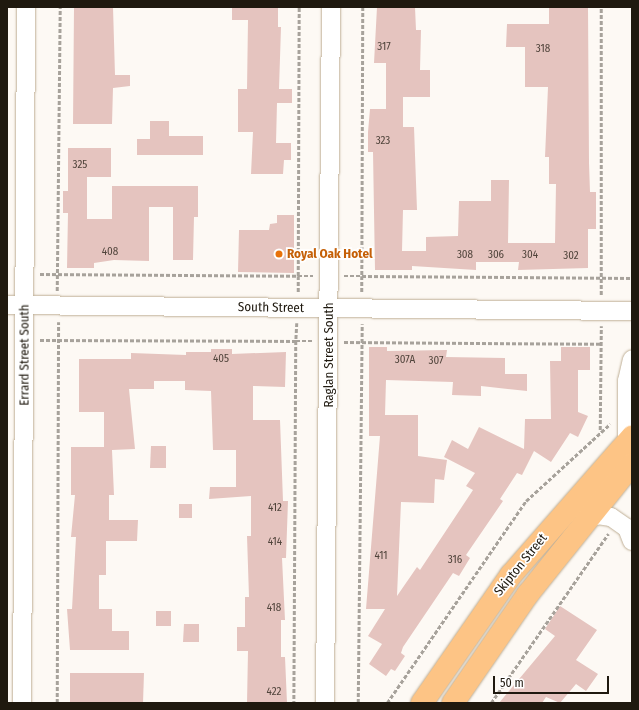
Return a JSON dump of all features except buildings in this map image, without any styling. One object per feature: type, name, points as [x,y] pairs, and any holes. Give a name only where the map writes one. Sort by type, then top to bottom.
[{"type":"highway","name":"Skipton Street","points":[[422,703],[511,575],[630,439]]},
{"type":"highway","name":"Skipton Street","points":[[453,703],[585,520],[632,464]]},
{"type":"street","name":"Errard Street South","points":[[22,703],[26,7]]},
{"type":"street","name":"Raglan Street South","points":[[325,703],[331,7]]},
{"type":"street","name":"South Street","points":[[7,306],[632,311]]},
{"type":"street","points":[[630,368],[630,439]]},
{"type":"street","points":[[585,520],[603,515],[620,522],[632,540]]},
{"type":"path","points":[[60,7],[58,274],[298,276],[299,7]]},
{"type":"path","points":[[363,7],[362,276],[632,278]]},
{"type":"path","points":[[601,7],[601,278]]},
{"type":"path","points":[[57,703],[58,340],[296,341],[294,703]]},
{"type":"path","points":[[358,703],[362,342],[601,344],[600,430],[526,501],[388,703]]},
{"type":"path","points":[[491,703],[602,541],[620,522]]},
{"type":"place","name":"Royal Oak Hotel","points":[[279,254]]}]
